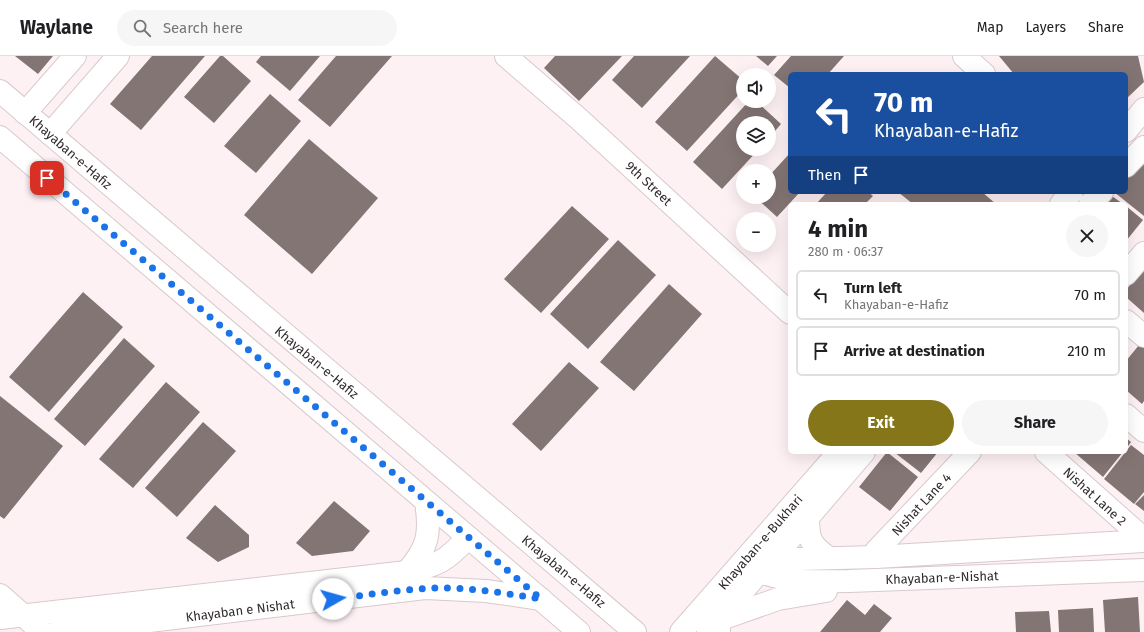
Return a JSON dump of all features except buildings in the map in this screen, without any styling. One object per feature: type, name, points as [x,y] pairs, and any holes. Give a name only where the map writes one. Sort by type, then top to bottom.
[{"type":"street","points":[[24,112],[75,56]]},
{"type":"street","points":[[50,134],[118,56]]},
{"type":"street","name":"9th Street","points":[[506,56],[579,119],[788,311]]},
{"type":"street","points":[[964,56],[982,72]]},
{"type":"street","name":"Khayaban-e-Hafiz","points":[[0,91],[635,632]]},
{"type":"street","points":[[0,137],[579,632]]},
{"type":"street","points":[[1128,164],[1144,147]]},
{"type":"street","points":[[1063,202],[1070,194]]},
{"type":"street","points":[[1092,202],[1100,194]]},
{"type":"street","points":[[1128,272],[1144,252]]},
{"type":"street","points":[[1128,323],[1144,336]]},
{"type":"street","points":[[1128,417],[1144,431]]},
{"type":"street","name":"Khayaban-e-Bukhari","points":[[715,628],[759,558],[837,454]]},
{"type":"street","name":"Khayaban-e-Bukhari","points":[[681,632],[759,558],[808,516],[862,454]]},
{"type":"street","name":"Nishat Lane 4","points":[[876,557],[876,551],[968,454]]},
{"type":"street","name":"Nishat Lane 2","points":[[1048,454],[1144,540]]},
{"type":"street","points":[[407,572],[417,560],[424,547],[428,532],[426,502]]},
{"type":"street","points":[[808,516],[808,529],[811,541],[818,551],[829,558]]},
{"type":"street","name":"Khayaban e Nishat","points":[[0,618],[407,572],[436,564],[454,552],[468,537]]},
{"type":"street","name":"Khayaban-e-Nishat","points":[[759,558],[800,559],[876,557],[1144,540]]},
{"type":"street","name":"Khayaban-e-Nishat","points":[[759,558],[789,579],[803,580],[849,581],[1144,570]]},
{"type":"street","points":[[715,628],[778,599],[823,592],[849,581]]},
{"type":"street","name":"Khayaban e Nishat","points":[[58,632],[425,588],[486,591],[541,599]]},
{"type":"street","points":[[0,595],[42,632]]},
{"type":"street","points":[[0,625],[7,632]]},
{"type":"route","points":[[47,178],[541,599],[486,591],[425,588],[333,599]]}]
